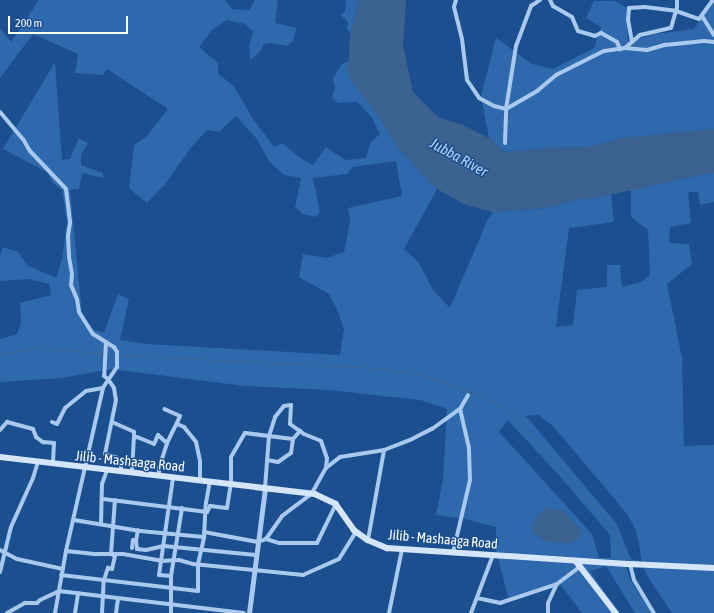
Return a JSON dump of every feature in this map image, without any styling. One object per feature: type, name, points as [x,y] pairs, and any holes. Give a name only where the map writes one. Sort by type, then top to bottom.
[{"type":"main road","name":"Jilib - Mashaaga Road","points":[[0,457],[312,493],[336,504],[356,532],[368,540],[387,548],[576,561],[714,568]]},
{"type":"main road","points":[[576,561],[616,613]]},
{"type":"street","points":[[456,0],[454,6],[462,39],[467,80],[479,98],[494,106],[506,109],[537,91],[556,75],[604,51],[623,48],[647,50],[665,44],[704,41],[714,42]]},
{"type":"street","points":[[528,0],[532,4]]},
{"type":"street","points":[[504,143],[506,109],[516,46],[532,4],[540,0]]},
{"type":"street","points":[[550,0],[554,6],[572,17],[578,31],[595,36],[601,33],[618,42],[623,48]]},
{"type":"street","points":[[623,48],[640,35],[671,28],[678,0]]},
{"type":"street","points":[[632,42],[628,20],[629,8],[645,7],[676,11],[699,19],[713,0]]},
{"type":"street","points":[[702,16],[714,35]]},
{"type":"street","points":[[0,112],[30,151],[66,189],[70,222],[68,236],[69,257],[72,274],[71,285],[77,299],[79,312],[93,334],[114,347],[117,354],[117,367],[103,388],[66,551],[55,613]]},
{"type":"street","points":[[106,342],[107,349],[104,376],[114,388],[116,400],[104,454],[117,458],[121,462],[121,472]]},
{"type":"street","points":[[52,422],[57,424],[65,408],[86,391],[103,388]]},
{"type":"street","points":[[204,532],[258,542],[266,539],[282,516],[312,493],[326,468],[340,457],[384,450],[432,429],[460,409],[468,395]]},
{"type":"street","points":[[249,613],[265,488],[269,436],[275,417],[284,406],[291,405],[290,424],[300,431],[321,441],[327,458],[326,468]]},
{"type":"street","points":[[159,476],[159,468],[167,442],[180,416],[164,409]]},
{"type":"street","points":[[452,553],[470,480],[468,448],[460,409]]},
{"type":"street","points":[[0,430],[7,422],[33,429],[36,437],[43,442],[54,443],[53,464]]},
{"type":"street","points":[[112,422],[134,432],[132,473]]},
{"type":"street","points":[[177,424],[184,427],[196,442],[200,460],[200,480]]},
{"type":"street","points":[[267,460],[278,462],[291,453],[293,439],[300,431]]},
{"type":"street","points":[[206,512],[210,506],[227,508],[231,484],[231,457],[245,433],[293,439]]},
{"type":"street","points":[[134,438],[137,437],[154,444],[158,435],[167,442]]},
{"type":"street","points":[[368,540],[384,450]]},
{"type":"street","points":[[0,572],[11,527],[33,478],[38,462]]},
{"type":"street","points":[[101,524],[103,499],[102,484],[107,470]]},
{"type":"street","points":[[172,576],[159,575],[173,478]]},
{"type":"street","points":[[61,575],[198,591],[198,564],[204,537],[206,503],[210,481]]},
{"type":"street","points":[[103,499],[206,512]]},
{"type":"street","points":[[111,554],[115,500]]},
{"type":"street","points":[[266,539],[279,543],[317,543],[336,504]]},
{"type":"street","points":[[171,613],[173,562],[177,547],[182,508]]},
{"type":"street","points":[[74,520],[165,534],[204,537]]},
{"type":"street","points":[[136,556],[138,530]]},
{"type":"street","points":[[66,551],[136,556],[161,561],[185,561],[198,564],[303,575],[339,559],[356,532]]},
{"type":"street","points":[[132,548],[133,540],[136,541]]},
{"type":"street","points":[[137,549],[146,550],[164,546],[256,555]]},
{"type":"street","points":[[0,550],[18,559],[63,568]]},
{"type":"street","points":[[389,613],[402,550]]},
{"type":"street","points":[[102,613],[104,580],[108,568],[112,569],[115,556],[111,554]]},
{"type":"street","points":[[471,613],[493,555]]},
{"type":"street","points":[[628,564],[634,580],[654,613]]},
{"type":"street","points":[[477,598],[500,603],[557,584],[581,566]]},
{"type":"street","points":[[548,613],[548,603],[557,584]]},
{"type":"street","points":[[7,613],[25,604],[37,603],[59,591],[194,607],[221,612],[244,613]]},
{"type":"street","points":[[75,613],[78,593]]},
{"type":"street","points":[[116,613],[118,599]]},
{"type":"street","points":[[194,607],[194,613]]},
{"type":"shaded area","points":[[39,0],[225,0],[232,9],[249,10],[255,0],[278,0],[275,23],[297,28],[293,40],[287,46],[272,43],[264,44],[259,53],[250,60],[249,45],[253,32],[245,24],[227,20],[212,30],[199,47],[218,63],[218,74],[233,85],[253,119],[274,147],[282,143],[303,160],[313,165],[326,147],[345,160],[366,158],[370,143],[380,134],[371,116],[357,102],[338,103],[332,97],[335,88],[333,78],[342,64],[349,61],[349,76],[382,121],[398,148],[437,189],[404,249],[419,263],[433,290],[450,308],[487,221],[493,212],[545,208],[578,199],[596,198],[611,194],[614,221],[569,228],[556,327],[573,325],[577,290],[607,287],[607,265],[620,265],[622,287],[641,282],[650,275],[648,230],[631,217],[631,190],[714,172],[714,202],[700,205],[698,192],[688,192],[691,223],[670,227],[669,243],[689,244],[692,264],[667,284],[682,358],[684,446],[714,445],[714,613],[672,613],[649,579],[644,568],[626,567],[631,581],[652,613],[635,613],[606,566],[590,571],[619,613],[582,613],[560,584],[509,600],[496,551],[496,527],[465,519],[436,515],[443,479],[447,409],[420,400],[328,390],[245,386],[111,369],[62,378],[0,382],[0,339],[17,334],[21,323],[20,303],[51,295],[49,284],[29,279],[0,281],[0,257],[3,247],[18,252],[27,265],[56,278],[62,259],[67,222],[62,190],[53,183],[47,172],[3,149],[55,62],[62,160],[70,159],[79,138],[88,143],[81,155],[81,165],[102,173],[104,178],[82,173],[79,189],[70,190],[82,314],[94,330],[104,333],[118,294],[129,299],[120,340],[148,344],[340,355],[344,329],[336,307],[329,294],[299,277],[303,254],[327,258],[344,252],[350,221],[348,208],[402,196],[396,161],[353,167],[347,174],[313,178],[320,212],[315,217],[303,214],[295,207],[301,178],[284,175],[269,161],[257,139],[236,116],[219,132],[207,130],[190,149],[166,183],[147,203],[129,188],[134,145],[147,136],[168,109],[107,69],[103,75],[75,73],[78,54],[33,34],[0,78],[0,28],[11,42]],"holes":[[[538,415],[553,426],[628,515],[637,533],[642,562],[631,559],[616,523],[526,416]],[[508,420],[564,481],[610,535],[611,558],[599,558],[592,534],[499,432]],[[563,511],[576,525],[570,543],[541,539]]]},
{"type":"shaded area","points":[[346,0],[359,0],[351,33],[347,30],[348,22],[341,15],[345,11]]},
{"type":"shaded area","points":[[714,0],[714,129],[623,138],[589,147],[551,148],[505,152],[489,138],[481,96],[496,38],[532,64],[553,69],[594,48],[601,27],[586,18],[594,1],[614,1],[627,8],[628,42],[655,34],[694,29]]},
{"type":"water","name":"Jubba River","points":[[359,0],[406,0],[403,46],[413,92],[438,117],[460,124],[489,138],[505,152],[551,148],[589,147],[623,138],[714,129],[714,172],[596,198],[578,199],[545,208],[493,212],[464,204],[437,189],[398,148],[382,121],[348,76],[350,37]]},
{"type":"water","points":[[551,508],[564,511],[580,531],[580,537],[570,543],[564,543],[546,541],[536,535],[532,530],[536,518],[545,509]]},
{"type":"waterway","points":[[0,354],[36,348],[103,353]]},
{"type":"waterway","points":[[107,354],[115,354]]},
{"type":"waterway","points":[[119,355],[377,368],[420,374],[485,397],[515,416],[615,531],[620,548],[620,562]]},
{"type":"waterway","points":[[620,565],[621,578],[645,613]]}]
